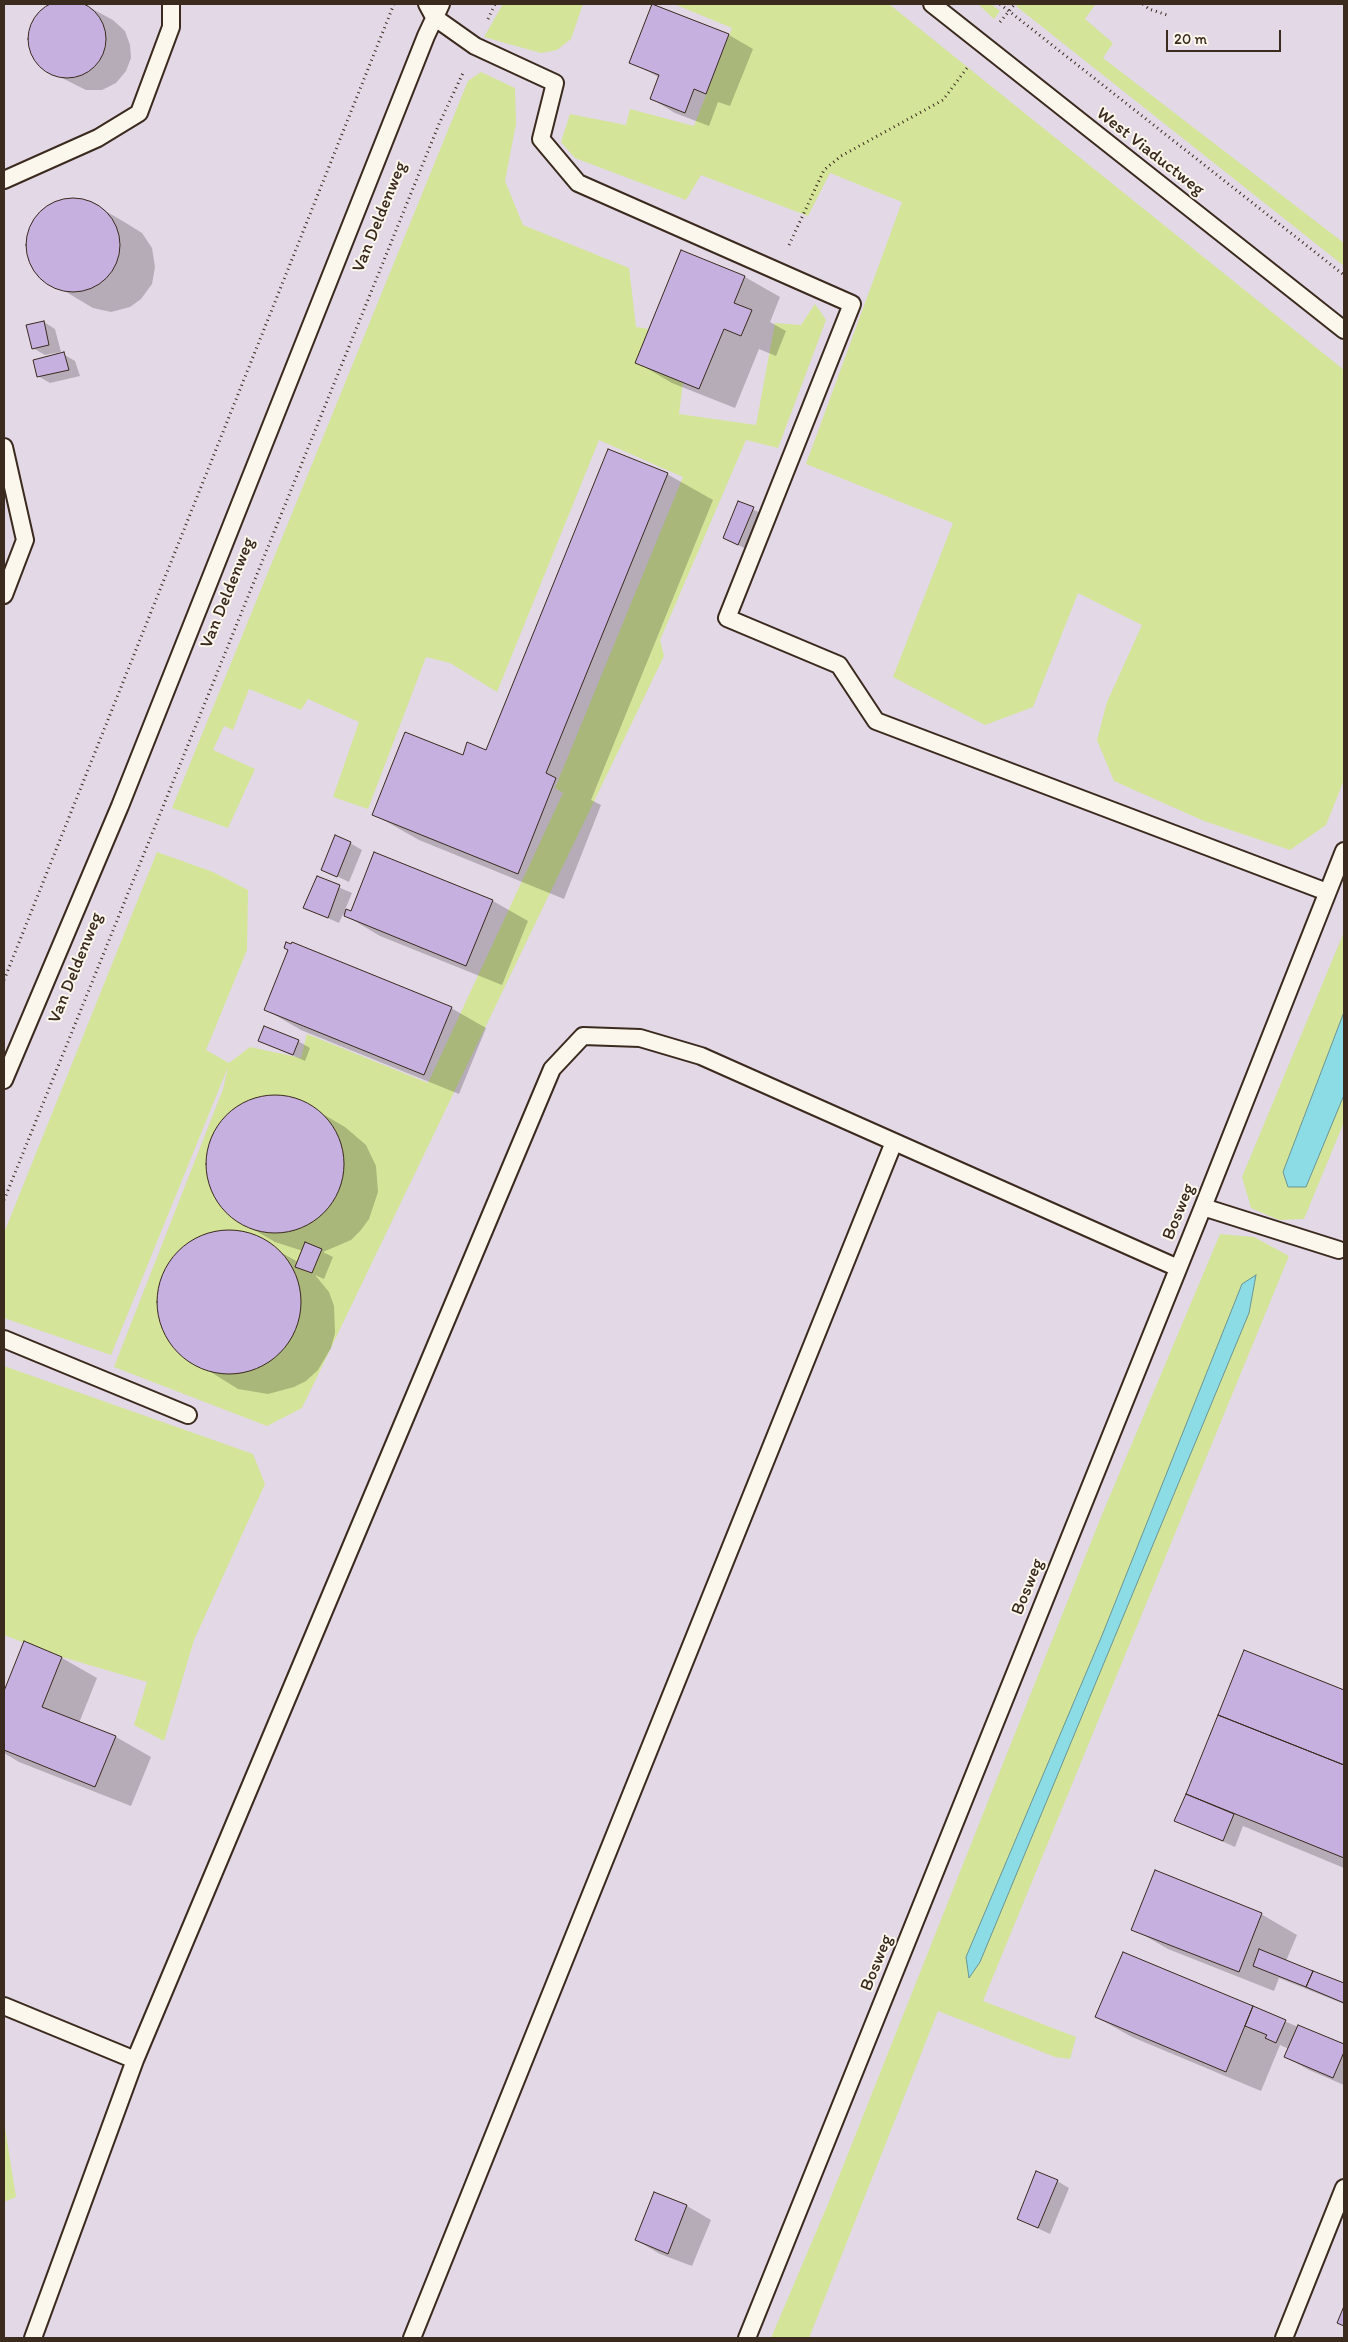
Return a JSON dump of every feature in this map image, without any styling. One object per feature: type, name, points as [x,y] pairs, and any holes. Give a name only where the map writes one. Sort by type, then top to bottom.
[{"type":"lane","points":[[4,180],[98,138],[139,113],[171,27],[172,4]]},
{"type":"lane","name":"West Viaductweg","points":[[932,4],[1344,330]]},
{"type":"lane","points":[[434,8],[475,46],[555,83],[540,139],[578,184],[852,304],[727,618],[839,665],[876,721],[1327,892]]},
{"type":"lane","name":"Van Deldenweg","points":[[4,1080],[123,796],[434,8]]},
{"type":"lane","points":[[4,447],[26,540],[4,595]]},
{"type":"lane","name":"Bosweg","points":[[747,2338],[1203,1207],[1344,851]]},
{"type":"lane","points":[[33,2338],[135,2060],[552,1069],[583,1036],[640,1038],[701,1056],[1178,1268]]},
{"type":"lane","points":[[412,2338],[894,1142]]},
{"type":"lane","points":[[1203,1207],[1339,1250]]},
{"type":"lane","points":[[4,1339],[188,1416]]},
{"type":"lane","points":[[4,2006],[135,2060]]},
{"type":"lane","points":[[1284,2338],[1344,2188]]},
{"type":"path","points":[[4,980],[394,4]]},
{"type":"path","name":"Van Deldenweg","points":[[4,1200],[440,124],[495,4]]},
{"type":"path","name":"West Viaductweg","points":[[1000,4],[1007,12],[1031,27],[1344,275]]},
{"type":"path","points":[[778,272],[824,170],[841,156],[943,100],[1007,12],[1015,4]]},
{"type":"path","points":[[1143,4],[1150,9],[1170,16]]},
{"type":"shaded area","points":[[4,4],[1344,4],[1344,2338],[4,2338]]},
{"type":"green space","points":[[503,4],[583,4],[571,39],[557,50],[541,53],[484,37]]},
{"type":"green space","points":[[674,4],[889,4],[1344,370],[1344,780],[1326,825],[1290,850],[1204,821],[1114,781],[1097,740],[1107,702],[1142,625],[1078,593],[1033,707],[985,725],[893,677],[953,523],[806,464],[902,202],[830,173],[808,216],[701,175],[686,200],[575,158],[561,142],[570,114],[626,125],[630,109],[694,126],[732,28]]},
{"type":"green space","points":[[978,4],[991,4],[1000,11],[994,19]]},
{"type":"green space","points":[[1019,4],[1095,5],[1085,19],[1113,43],[1103,58],[1344,243],[1344,266],[1016,6]]},
{"type":"green space","points":[[481,72],[515,88],[516,124],[505,181],[523,225],[629,268],[636,327],[649,329],[635,363],[683,382],[679,414],[756,425],[775,323],[801,325],[815,304],[826,320],[778,448],[746,440],[660,640],[664,656],[302,1408],[267,1426],[114,1367],[223,1089],[228,1067],[111,1355],[4,1318],[4,1233],[157,852],[213,872],[248,890],[247,950],[206,1050],[229,1063],[250,1047],[301,1058],[307,1034],[428,1083],[563,793],[555,788],[683,477],[599,440],[497,692],[450,663],[426,657],[368,809],[333,797],[359,722],[308,699],[301,710],[249,689],[233,730],[224,726],[213,750],[255,769],[228,828],[172,808],[468,81]]},
{"type":"green space","points":[[1344,932],[1344,1122],[1304,1219],[1279,1220],[1251,1208],[1242,1177]]},
{"type":"green space","points":[[1220,1234],[1254,1237],[1289,1256],[983,2001],[1076,2037],[1070,2059],[1055,2057],[938,2011],[809,2338],[771,2338],[828,2204],[1101,1517]]},
{"type":"green space","points":[[4,1366],[253,1454],[265,1484],[194,1640],[164,1741],[134,1725],[147,1682],[62,1657],[4,1635]]},
{"type":"green space","points":[[4,2121],[16,2197],[4,2202]]},
{"type":"water","points":[[1344,1012],[1344,1095],[1306,1187],[1288,1187],[1283,1172]]},
{"type":"water","points":[[1256,1275],[1249,1313],[980,1962],[969,1978],[966,1957],[1103,1633],[1242,1284]]},
{"type":"building","points":[[67,0],[82,3],[95,11],[103,24],[106,39],[103,54],[95,67],[82,75],[67,78],[52,75],[39,67],[31,54],[28,39],[31,24],[39,11],[52,3]]},
{"type":"building","points":[[652,4],[729,34],[706,94],[694,89],[685,113],[650,99],[659,75],[629,63]]},
{"type":"building","points":[[73,198],[91,201],[106,212],[117,227],[120,245],[117,263],[106,278],[91,289],[73,292],[55,289],[40,278],[29,263],[26,245],[29,227],[40,212],[55,201]]},
{"type":"building","points":[[681,250],[745,276],[734,303],[752,310],[741,336],[724,329],[699,389],[635,363]]},
{"type":"building","points":[[44,321],[49,345],[32,349],[26,325]]},
{"type":"building","points":[[64,352],[69,370],[37,377],[33,360]]},
{"type":"building","points":[[608,449],[668,473],[546,773],[556,778],[518,874],[372,815],[405,732],[463,755],[467,742],[486,750]]},
{"type":"building","points":[[738,501],[754,507],[738,545],[723,538]]},
{"type":"building","points":[[335,835],[351,842],[337,877],[321,870]]},
{"type":"building","points":[[374,852],[493,900],[466,966],[344,916],[346,909],[351,911]]},
{"type":"building","points":[[317,876],[340,885],[328,918],[303,908]]},
{"type":"building","points":[[286,942],[291,944],[292,942],[452,1007],[424,1075],[264,1010],[288,950],[284,948]]},
{"type":"building","points":[[264,1026],[299,1040],[293,1055],[258,1041]]},
{"type":"building","points":[[275,1095],[301,1101],[313,1107],[323,1116],[332,1126],[338,1138],[344,1164],[338,1190],[332,1202],[323,1212],[313,1221],[301,1227],[275,1233],[249,1227],[237,1221],[227,1212],[218,1202],[212,1190],[206,1164],[212,1138],[218,1126],[227,1116],[237,1107],[249,1101]]},
{"type":"building","points":[[229,1230],[256,1236],[269,1242],[280,1251],[289,1262],[295,1275],[301,1302],[295,1329],[289,1342],[280,1353],[269,1362],[256,1368],[229,1374],[202,1368],[189,1362],[178,1353],[169,1342],[163,1329],[157,1302],[163,1275],[169,1262],[178,1251],[189,1242],[202,1236]]},
{"type":"building","points":[[305,1242],[322,1249],[312,1273],[295,1267]]},
{"type":"building","points":[[24,1641],[62,1657],[42,1707],[116,1736],[95,1787],[4,1750],[4,1691]]},
{"type":"building","points":[[1244,1650],[1344,1690],[1344,1765],[1218,1715]]},
{"type":"building","points":[[1218,1715],[1344,1765],[1344,1858],[1186,1794]]},
{"type":"building","points":[[1186,1794],[1234,1814],[1223,1841],[1174,1821]]},
{"type":"building","points":[[1155,1870],[1262,1913],[1239,1972],[1131,1930]]},
{"type":"building","points":[[1259,1949],[1313,1971],[1306,1987],[1253,1966]]},
{"type":"building","points":[[1123,1952],[1253,2006],[1226,2072],[1095,2017]]},
{"type":"building","points":[[1313,1971],[1344,1983],[1344,2003],[1306,1987]]},
{"type":"building","points":[[1253,2006],[1286,2020],[1276,2043],[1265,2038],[1267,2035],[1245,2026]]},
{"type":"building","points":[[1298,2025],[1344,2044],[1344,2052],[1333,2078],[1284,2057]]},
{"type":"building","points":[[1036,2171],[1058,2180],[1038,2228],[1017,2219]]},
{"type":"building","points":[[654,2192],[687,2205],[668,2254],[635,2240]]},
{"type":"building","points":[[1344,2306],[1344,2326],[1337,2323]]}]
